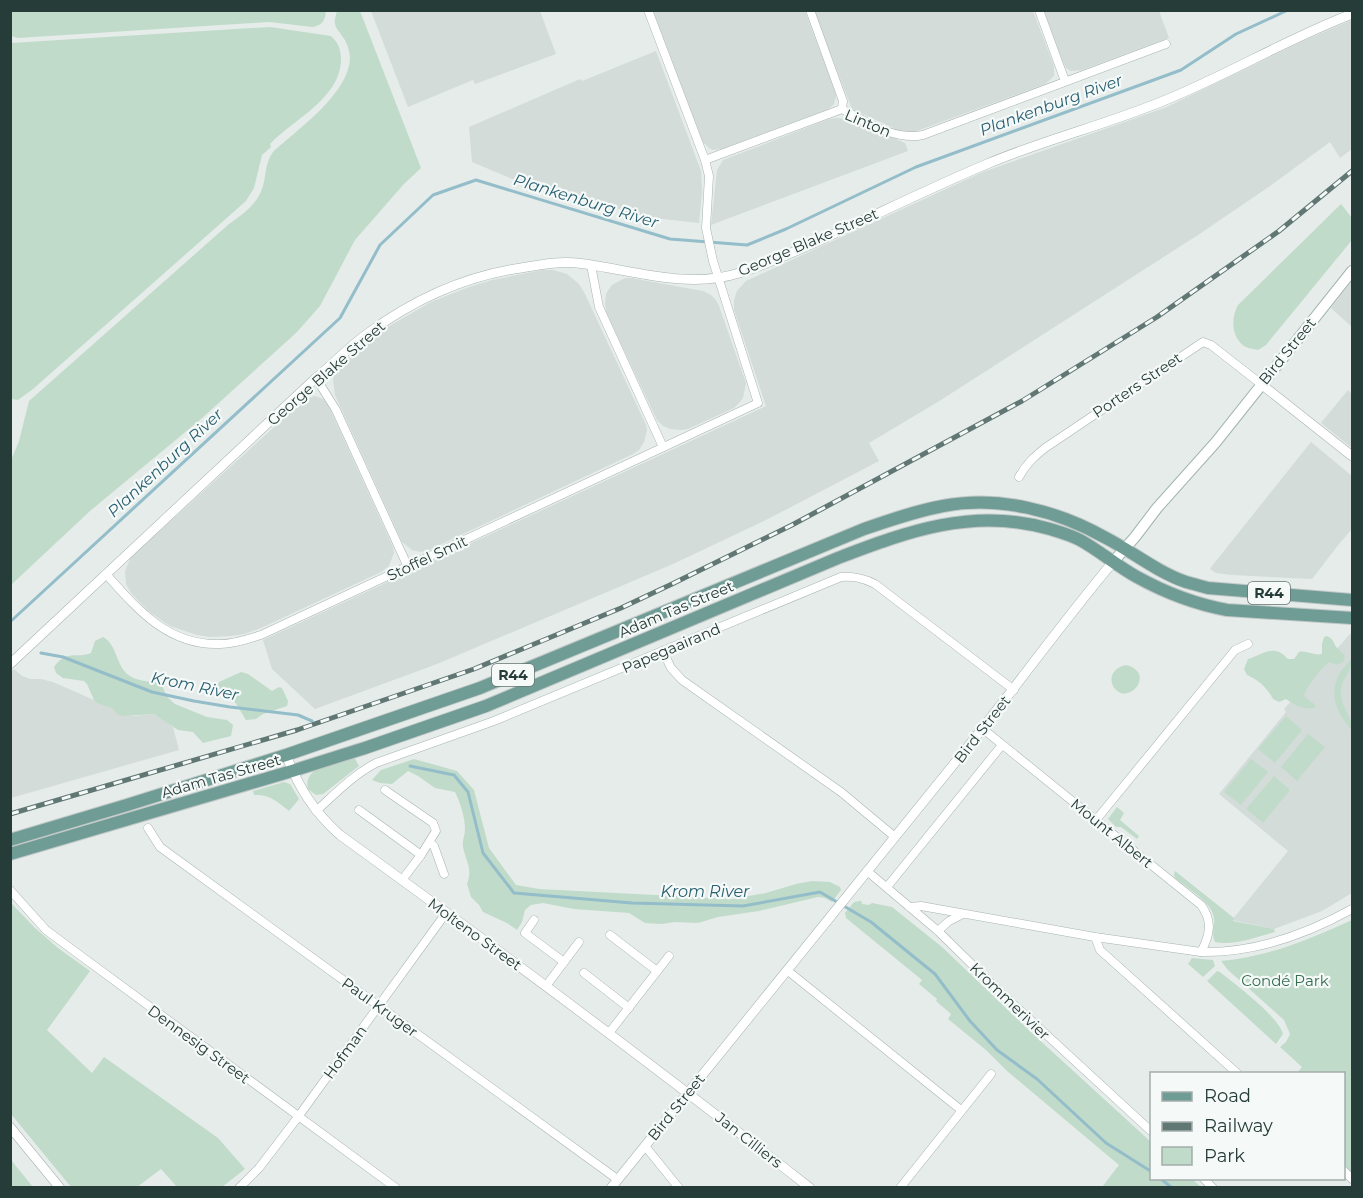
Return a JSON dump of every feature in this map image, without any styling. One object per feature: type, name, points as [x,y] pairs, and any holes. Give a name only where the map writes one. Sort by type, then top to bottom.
[{"type":"main road","name":"Bird Street","points":[[1113,562],[1216,442],[1353,271]]},
{"type":"main road","name":"Adam Tas Street","points":[[10,840],[286,756],[480,688],[864,529],[945,506],[979,502],[1009,505],[1071,520],[1162,571],[1186,582],[1208,588],[1353,600]]},
{"type":"main road","name":"Adam Tas Street","points":[[10,854],[292,771],[486,706],[837,558],[942,524],[985,520],[1023,523],[1058,532],[1078,539],[1136,577],[1163,590],[1208,606],[1251,612],[1353,618]]},
{"type":"main road","points":[[831,542],[837,558]]},
{"type":"street","points":[[648,10],[705,160],[709,176],[706,228],[718,277]]},
{"type":"street","points":[[810,10],[843,101],[842,109]]},
{"type":"street","points":[[1039,10],[1065,81]]},
{"type":"street","name":"George Blake Street","points":[[10,664],[316,378],[365,336],[400,312],[449,287],[506,270],[573,262],[673,278],[700,280],[737,274],[794,252],[989,163],[1167,99],[1353,14]]},
{"type":"street","name":"Linton","points":[[705,160],[842,109],[899,136],[911,138],[923,135],[1166,44]]},
{"type":"street","points":[[591,265],[599,308],[663,447]]},
{"type":"street","name":"Stoffel Smit","points":[[106,573],[148,619],[174,635],[196,642],[220,644],[241,641],[261,635],[758,403],[718,277]]},
{"type":"street","name":"Porters Street","points":[[1019,477],[1030,461],[1045,448],[1203,342],[1223,353],[1261,384]]},
{"type":"street","points":[[316,378],[336,410],[408,567]]},
{"type":"street","points":[[1261,384],[1353,456]]},
{"type":"street","name":"Bird Street","points":[[611,1188],[983,729],[1060,627],[1113,562]]},
{"type":"street","name":"Papegaairand","points":[[316,811],[362,770],[376,763],[494,721],[833,580],[851,576],[863,578],[874,584],[1014,690]]},
{"type":"street","points":[[1096,820],[1235,650],[1248,644]]},
{"type":"street","points":[[663,651],[671,668],[682,680],[841,792],[895,837]]},
{"type":"street","name":"Mount Albert","points":[[983,729],[1201,905],[1208,915],[1209,925],[1207,942],[1202,952]]},
{"type":"street","points":[[887,887],[1002,745]]},
{"type":"street","name":"Molteno Street","points":[[286,756],[305,797],[340,836],[688,1092]]},
{"type":"street","points":[[385,790],[433,822],[436,831],[430,843],[402,880]]},
{"type":"street","points":[[359,810],[421,855]]},
{"type":"street","name":"Paul Kruger","points":[[148,828],[160,847],[617,1179]]},
{"type":"street","points":[[430,843],[434,846],[444,874]]},
{"type":"street","name":"Krommerivier","points":[[867,871],[938,931],[999,991],[1150,1130]]},
{"type":"street","name":"Dennesig Street","points":[[10,890],[46,930],[396,1188]]},
{"type":"street","points":[[910,907],[921,906],[1095,937],[1202,952],[1247,948],[1273,942],[1353,909]]},
{"type":"street","name":"Hofman","points":[[239,1188],[259,1168],[298,1117],[446,913]]},
{"type":"street","points":[[938,931],[949,921],[963,915]]},
{"type":"street","points":[[534,920],[525,933],[564,962]]},
{"type":"street","points":[[610,936],[657,971]]},
{"type":"street","points":[[1095,937],[1100,950],[1236,1072]]},
{"type":"street","points":[[546,986],[579,942]]},
{"type":"street","points":[[609,1033],[669,956]]},
{"type":"street","points":[[788,971],[961,1110]]},
{"type":"street","points":[[584,973],[629,1008]]},
{"type":"street","points":[[900,1188],[991,1074]]},
{"type":"street","name":"Jan Cilliers","points":[[688,1092],[810,1188]]},
{"type":"street","points":[[10,1127],[60,1188]]},
{"type":"street","points":[[645,1146],[679,1188]]},
{"type":"shaded area","points":[[371,11],[540,11],[556,54],[475,84],[473,80],[408,107]]},
{"type":"shaded area","points":[[653,11],[805,11],[834,89],[836,96],[834,104],[829,109],[722,149],[709,148],[702,141]]},
{"type":"shaded area","points":[[814,11],[1033,11],[1054,66],[1054,76],[1045,84],[914,132],[902,132],[852,109]]},
{"type":"shaded area","points":[[1043,11],[1159,11],[1169,38],[1082,70],[1071,71],[1066,68],[1062,60]]},
{"type":"shaded area","points":[[1352,20],[1352,149],[1340,158],[1330,142],[1201,233],[941,400],[869,443],[879,461],[768,519],[673,564],[437,664],[315,709],[272,669],[263,640],[766,406],[734,310],[737,291],[746,281],[983,172],[1167,107],[1305,40]]},
{"type":"shaded area","points":[[656,51],[701,171],[702,192],[699,223],[636,216],[602,202],[560,190],[529,186],[472,162],[469,127],[580,79],[582,81]]},
{"type":"shaded area","points":[[829,119],[852,120],[905,143],[908,151],[711,225],[717,170],[723,160]]},
{"type":"shaded area","points":[[542,270],[567,274],[579,284],[585,294],[646,425],[644,442],[633,454],[429,550],[421,552],[412,550],[402,542],[335,395],[333,380],[335,372],[343,362],[391,325],[431,302],[492,280]]},
{"type":"shaded area","points":[[625,278],[703,291],[716,300],[746,383],[743,398],[734,408],[682,430],[670,429],[657,420],[606,312],[606,294],[612,285]]},
{"type":"shaded area","points":[[1352,281],[1352,327],[1331,308]]},
{"type":"shaded area","points":[[1348,390],[1352,394],[1352,448],[1321,423]]},
{"type":"shaded area","points":[[315,396],[323,399],[329,407],[393,547],[394,553],[389,566],[381,572],[244,634],[210,637],[197,635],[170,626],[148,611],[131,593],[126,584],[125,571],[131,557],[305,399]]},
{"type":"shaded area","points":[[1311,442],[1352,476],[1352,529],[1312,579],[1232,575],[1216,573],[1210,569],[1212,566]]},
{"type":"shaded area","points":[[1352,634],[1352,893],[1322,911],[1274,929],[1232,920],[1288,851],[1219,794],[1286,712],[1284,709]]},
{"type":"shaded area","points":[[14,669],[30,679],[53,682],[112,708],[117,714],[134,716],[154,714],[173,727],[179,750],[11,798],[10,673]]},
{"type":"green space","points":[[326,10],[323,22],[313,27],[269,22],[18,38],[11,36],[10,11]]},
{"type":"green space","points":[[337,11],[360,11],[421,168],[355,240],[320,306],[296,333],[201,419],[90,511],[11,585],[11,460],[19,441],[29,401],[253,204],[262,189],[268,161],[273,152],[332,97],[348,70],[350,54],[336,26]]},
{"type":"green space","points":[[270,27],[331,36],[339,47],[341,57],[338,74],[332,86],[314,107],[270,144],[271,147],[262,155],[254,188],[246,201],[33,389],[18,400],[11,399],[11,43]]},
{"type":"green space","points":[[1341,204],[1352,218],[1352,240],[1266,345],[1258,350],[1244,346],[1237,337],[1234,327],[1234,315],[1238,305]]},
{"type":"green space","points":[[1327,636],[1345,656],[1343,662],[1336,665],[1330,662],[1327,664],[1306,691],[1305,697],[1315,705],[1315,708],[1299,706],[1286,699],[1279,702],[1273,699],[1265,688],[1247,675],[1244,669],[1248,659],[1269,651],[1283,654],[1288,659],[1294,659],[1299,652],[1322,654],[1322,644],[1324,637]]},
{"type":"green space","points":[[103,637],[108,640],[127,674],[139,680],[161,683],[167,697],[175,704],[207,717],[227,720],[233,725],[231,736],[203,743],[193,732],[178,730],[154,714],[123,716],[117,714],[112,708],[94,700],[84,681],[63,678],[56,673],[54,667],[59,661],[67,656],[91,653],[95,641]]},
{"type":"green space","points":[[1352,659],[1351,668],[1342,684],[1341,694],[1352,730],[1339,713],[1334,694],[1338,676]]},
{"type":"green space","points":[[1126,665],[1135,669],[1139,675],[1139,681],[1131,692],[1125,694],[1113,686],[1112,675]]},
{"type":"green space","points":[[241,672],[248,674],[272,691],[279,687],[282,688],[288,701],[287,706],[263,714],[256,719],[246,720],[235,702],[223,698],[217,686],[219,682]]},
{"type":"green space","points":[[1286,716],[1302,730],[1275,763],[1258,749]]},
{"type":"green space","points":[[1308,734],[1325,747],[1297,781],[1281,767]]},
{"type":"green space","points":[[354,757],[359,766],[323,794],[316,795],[308,789],[308,779],[314,771]]},
{"type":"green space","points":[[414,759],[457,771],[474,790],[489,848],[516,885],[539,889],[732,899],[812,881],[830,882],[840,887],[841,890],[832,902],[818,897],[698,923],[645,923],[629,913],[574,909],[543,903],[531,905],[525,910],[517,930],[483,912],[471,897],[467,884],[469,869],[463,847],[464,820],[455,792],[435,788],[408,771],[392,784],[372,780],[381,770]]},
{"type":"green space","points":[[1251,759],[1268,772],[1241,805],[1224,792]]},
{"type":"green space","points":[[1274,776],[1290,790],[1263,823],[1246,809]]},
{"type":"green space","points":[[284,782],[290,784],[299,799],[289,811],[269,797],[254,795],[253,791]]},
{"type":"green space","points":[[1117,807],[1124,813],[1120,820],[1139,836],[1137,839],[1121,827],[1116,827],[1108,819]]},
{"type":"green space","points":[[1175,871],[1234,918],[1233,921],[1274,929],[1275,932],[1238,942],[1215,942],[1212,912],[1204,901],[1175,878]]},
{"type":"green space","points":[[861,901],[862,904],[872,903],[892,907],[942,947],[1150,1141],[1150,1180],[1193,1180],[1201,1187],[1102,1187],[1119,1165],[948,1019],[951,1014],[919,984],[922,980],[846,918],[845,913],[854,902]]},
{"type":"green space","points":[[10,902],[58,948],[90,971],[47,1030],[92,1073],[104,1057],[218,1138],[245,1169],[222,1187],[177,1187],[161,1169],[137,1187],[71,1187],[11,1114]]},
{"type":"green space","name":"Condé Park","points":[[1352,920],[1352,1173],[1345,1166],[1345,1072],[1298,1072],[1302,1067],[1280,1047],[1290,1034],[1284,1020],[1221,961],[1255,956],[1304,940]]},
{"type":"green space","points":[[1192,958],[1213,960],[1215,966],[1203,977],[1188,964]]},
{"type":"green space","points":[[1217,971],[1246,993],[1280,1027],[1283,1034],[1276,1044],[1207,981]]},
{"type":"green space","points":[[11,1160],[33,1187],[11,1187]]},
{"type":"waterway","name":"Plankenburg River","points":[[10,622],[340,318],[380,245],[433,195],[476,180],[670,239],[747,245],[786,229],[916,167],[1181,70],[1236,34],[1288,10]]},
{"type":"waterway","name":"Krom River","points":[[41,653],[63,657],[152,692],[230,707],[298,715],[312,721]]},
{"type":"waterway","name":"Krom River","points":[[410,766],[454,775],[468,792],[483,853],[514,893],[632,903],[743,906],[820,892],[871,922],[935,974],[970,1021],[997,1050],[1037,1079],[1106,1143],[1150,1171]]},
{"type":"waterway","name":"Krom River","points":[[1162,1180],[1172,1188]]},
{"type":"railway","points":[[10,814],[297,730],[474,669],[621,608],[672,584],[792,525],[1022,401],[1157,317],[1279,231],[1352,171]]}]
